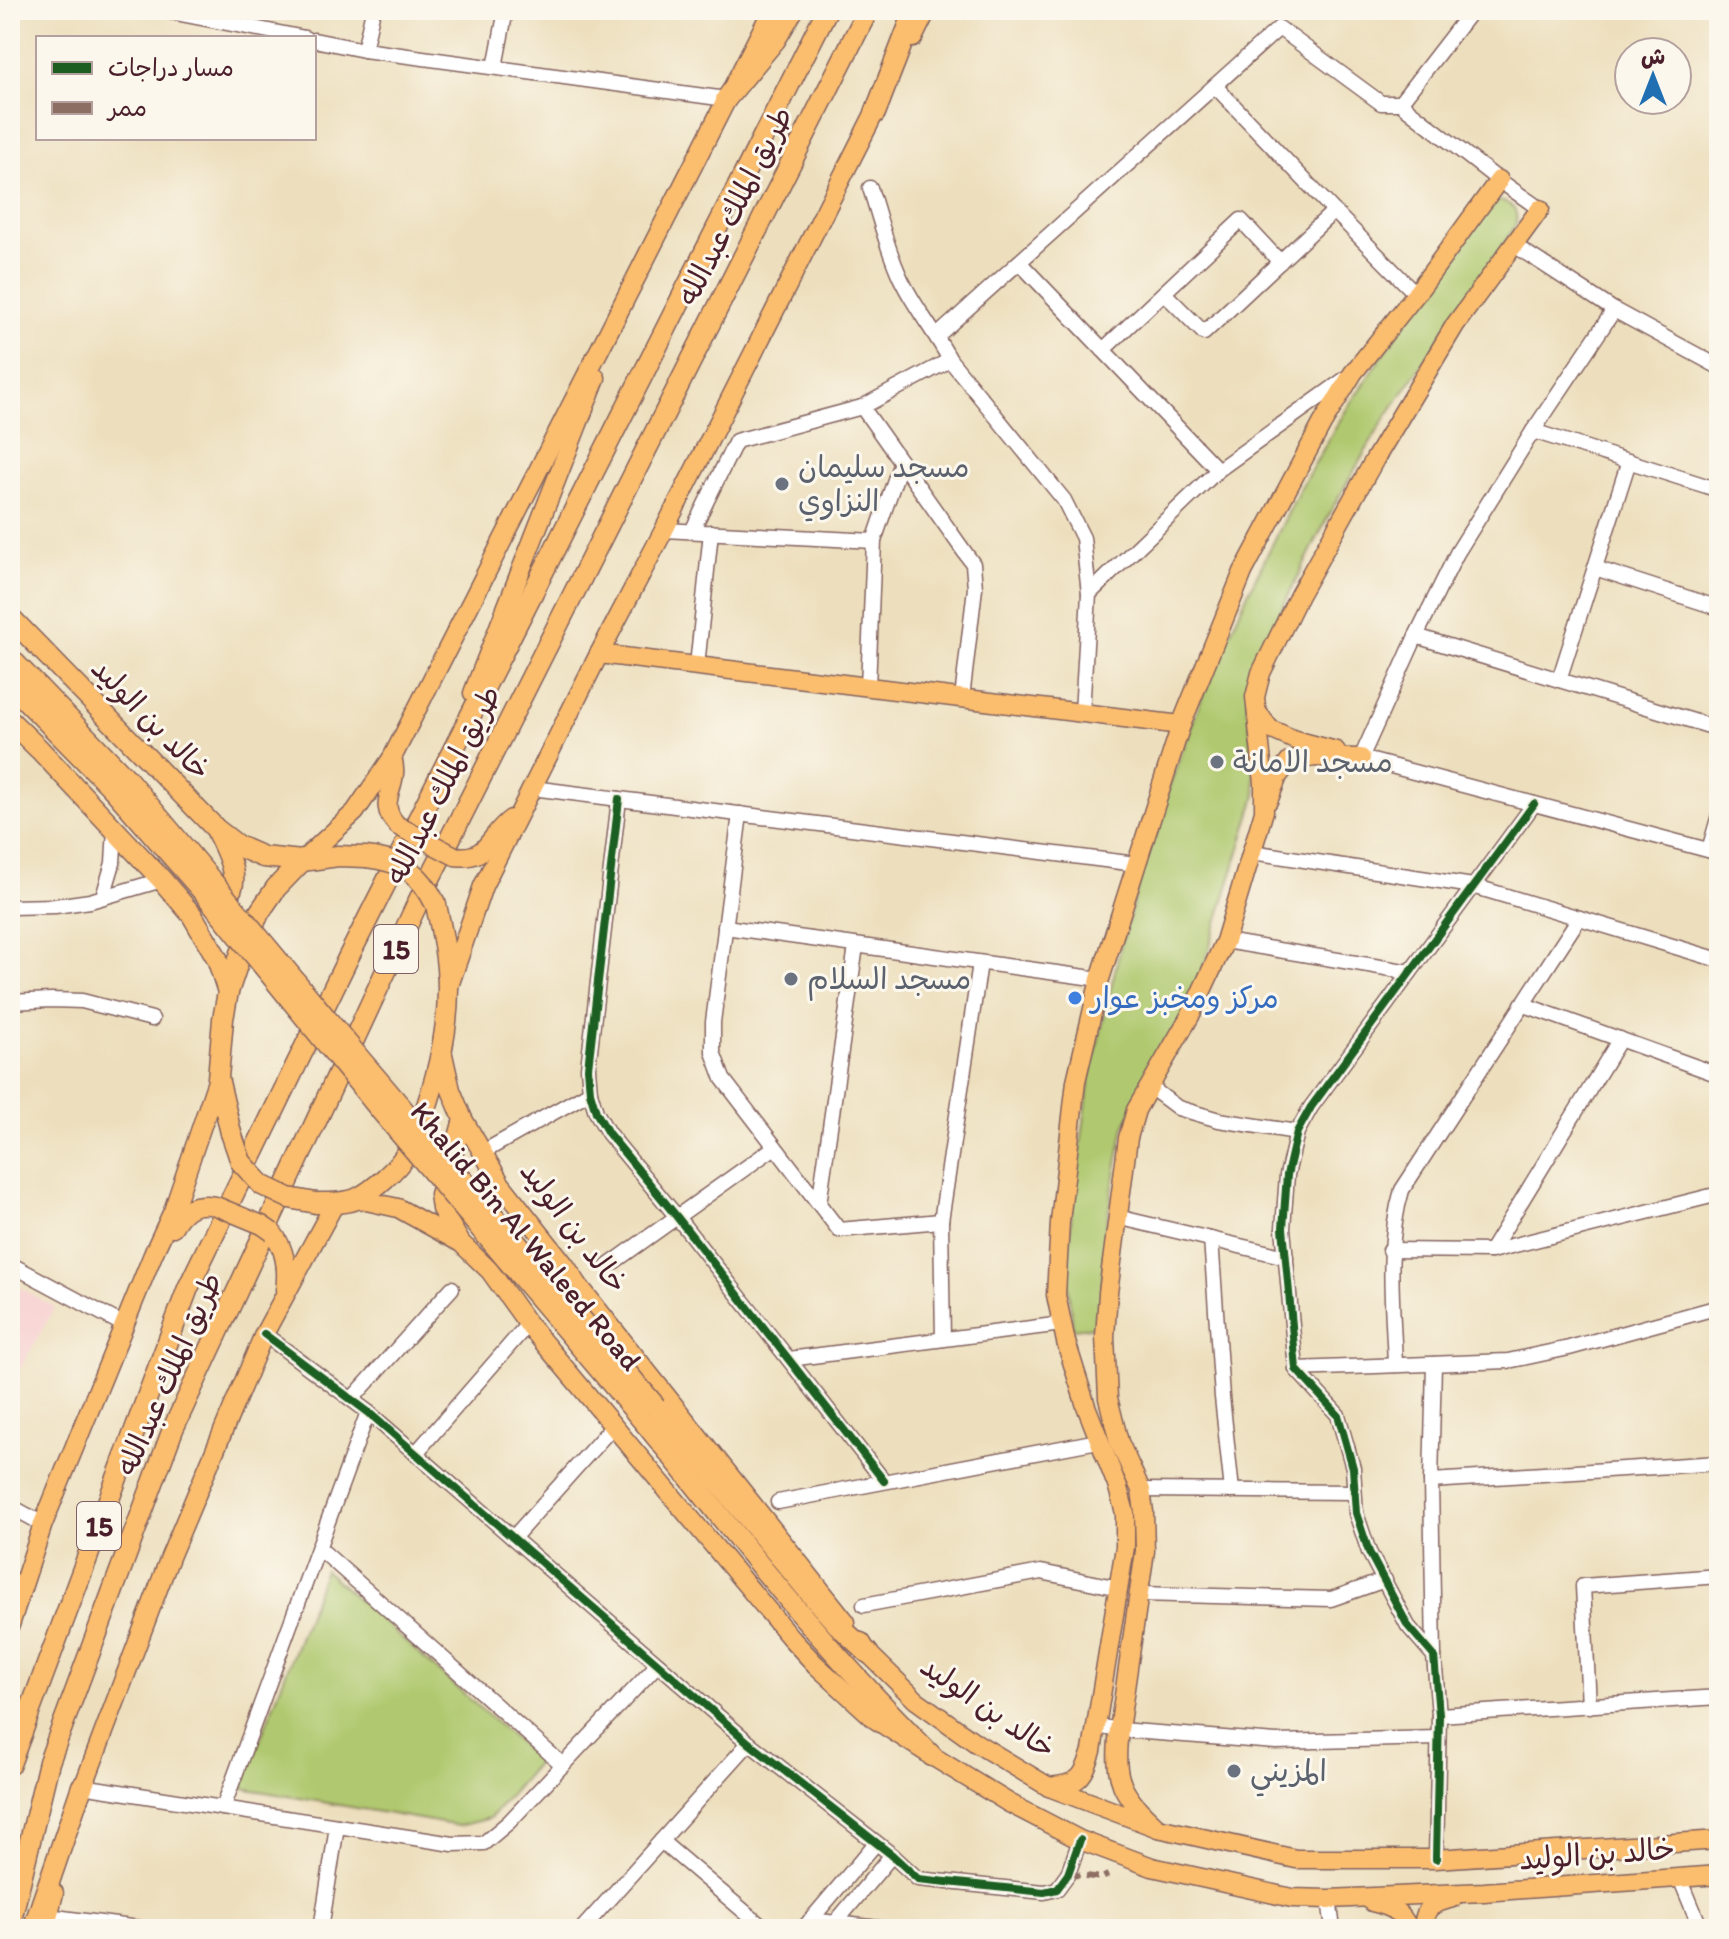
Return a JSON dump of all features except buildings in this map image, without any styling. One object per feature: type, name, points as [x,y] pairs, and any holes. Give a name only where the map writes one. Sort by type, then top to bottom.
[{"type":"highway","points":[[726,99],[775,40],[793,10]]},
{"type":"highway","name":"طريق الملك عبدالله","points":[[10,1764],[188,1288],[348,958],[827,10]]},
{"type":"highway","name":"طريق الملك عبدالله","points":[[10,1924],[49,1762],[173,1429],[418,902],[868,10]]},
{"type":"highway","points":[[875,113],[915,10]]},
{"type":"highway","name":"خالد بن الوليد","points":[[10,617],[216,829],[238,846],[263,857],[302,861],[338,856],[388,861],[408,870],[426,884],[436,905],[442,932],[448,988],[442,1050],[432,1092],[415,1139],[406,1155],[387,1176],[357,1199],[326,1203],[289,1198],[262,1185],[241,1162],[218,1078],[223,1019],[241,953],[259,913],[276,888],[302,861]]},
{"type":"highway","name":"Khalid Bin Al Waleed Road","points":[[10,658],[361,1060],[648,1412],[838,1625],[868,1653]]},
{"type":"highway","name":"Khalid Bin Al Waleed Road","points":[[10,684],[120,784]]},
{"type":"highway","name":"خالد بن الوليد","points":[[10,721],[115,829],[192,915],[217,958],[228,992]]},
{"type":"highway","name":"15","points":[[167,886],[199,902],[216,902],[227,894],[234,872],[216,829]]},
{"type":"highway","name":"Khalid Bin Al Waleed Road","points":[[648,1412],[692,1478],[804,1619],[864,1687],[932,1756]]},
{"type":"highway","points":[[42,1925],[82,1786]]},
{"type":"main road","points":[[302,861],[355,812],[392,758],[772,10]]},
{"type":"main road","points":[[448,988],[483,886],[927,10]]},
{"type":"main road","points":[[1049,1787],[1076,1781],[1086,1770],[1097,1726],[1125,1547],[1125,1513],[1066,1342],[1056,1295],[1060,1222],[1076,1081],[1100,979],[1181,725],[1243,572],[1322,424],[1353,373],[1416,294],[1499,180]]},
{"type":"main road","points":[[1264,811],[1255,697],[1261,673],[1299,595],[1447,338],[1540,209]]},
{"type":"main road","points":[[443,771],[636,274]]},
{"type":"main road","points":[[599,654],[1181,725]]},
{"type":"main road","points":[[1257,712],[1270,729],[1295,740],[1361,758]]},
{"type":"main road","points":[[1158,1828],[1122,1788],[1116,1751],[1145,1551],[1141,1490],[1119,1442],[1108,1398],[1105,1337],[1128,1138],[1136,1110],[1190,1016],[1225,941],[1264,811],[1278,776],[1290,761],[1315,757],[1361,758]]},
{"type":"main road","points":[[392,758],[395,776],[387,804],[390,816],[398,826],[455,856],[469,857],[482,853],[504,824],[519,815]]},
{"type":"main road","name":"خالد بن الوليد","points":[[442,1050],[451,1090],[463,1119],[501,1184],[527,1219],[835,1607],[868,1653],[916,1700],[976,1743],[1049,1787],[1158,1828],[1296,1859],[1436,1859],[1719,1840]]},
{"type":"main road","points":[[10,1625],[43,1524],[173,1211],[218,1078]]},
{"type":"main road","points":[[461,1243],[441,1209],[439,1194],[463,1119]]},
{"type":"main road","name":"خالد بن الوليد","points":[[357,1199],[398,1208],[461,1243],[490,1271],[528,1324],[790,1637],[876,1720],[1009,1803],[1080,1840],[1152,1867],[1292,1898],[1484,1892],[1719,1875]]},
{"type":"main road","points":[[82,1786],[170,1557],[264,1334],[326,1203]]},
{"type":"main road","points":[[154,1252],[186,1210],[200,1205],[216,1206],[262,1225],[279,1241],[286,1266],[284,1296]]},
{"type":"main road","points":[[1423,1929],[1424,1915],[1432,1905],[1484,1892]]},
{"type":"main road","points":[[1329,1899],[1375,1902],[1393,1908],[1409,1929]]},
{"type":"street","points":[[160,10],[295,36]]},
{"type":"street","points":[[364,50],[373,10]]},
{"type":"street","points":[[495,67],[506,10]]},
{"type":"street","points":[[1400,103],[1472,10]]},
{"type":"street","points":[[937,336],[1279,28],[1381,103],[1400,103],[1540,209]]},
{"type":"street","points":[[316,40],[364,50],[726,99]]},
{"type":"street","points":[[1215,86],[1416,294]]},
{"type":"street","points":[[870,188],[900,277],[917,309],[950,360],[1064,500],[1083,538],[1089,594],[1082,713]]},
{"type":"street","points":[[1164,293],[1204,333],[1334,211]]},
{"type":"street","points":[[1103,350],[1241,220],[1280,262]]},
{"type":"street","points":[[1514,245],[1614,310],[1719,367]]},
{"type":"street","points":[[1019,262],[1218,470]]},
{"type":"street","points":[[1614,310],[1457,553],[1361,758],[1714,852],[1719,815]]},
{"type":"street","points":[[692,531],[736,441],[862,407],[950,360]]},
{"type":"street","points":[[1089,594],[1218,470],[1353,373]]},
{"type":"street","points":[[862,407],[973,564],[975,588],[962,698]]},
{"type":"street","points":[[1533,431],[1719,490]]},
{"type":"street","points":[[1559,680],[1629,461]]},
{"type":"street","points":[[868,687],[874,541],[901,462]]},
{"type":"street","points":[[664,530],[874,541]]},
{"type":"street","points":[[697,666],[711,532]]},
{"type":"street","points":[[1595,568],[1719,608]]},
{"type":"street","points":[[1416,636],[1719,729]]},
{"type":"street","points":[[532,788],[1136,864]]},
{"type":"street","points":[[619,799],[588,1068],[596,1112],[608,1133],[884,1481]]},
{"type":"street","points":[[1434,1656],[1408,1626],[1369,1552],[1356,1513],[1353,1468],[1338,1415],[1296,1369],[1283,1228],[1287,1175],[1297,1132],[1327,1084],[1534,804]]},
{"type":"street","points":[[740,814],[713,1022],[713,1052],[723,1079],[839,1230],[941,1221]]},
{"type":"street","points":[[103,897],[113,863],[115,829]]},
{"type":"street","points":[[1252,852],[1473,886],[1719,960]]},
{"type":"street","points":[[10,907],[55,906],[167,886]]},
{"type":"street","points":[[1395,1365],[1390,1250],[1402,1190],[1579,918]]},
{"type":"street","points":[[725,927],[1100,979]]},
{"type":"street","points":[[1225,941],[1410,972]]},
{"type":"street","points":[[819,1204],[856,946]]},
{"type":"street","points":[[943,1339],[941,1221],[980,963]]},
{"type":"street","points":[[10,1002],[82,1001],[152,1019]]},
{"type":"street","points":[[1522,1004],[1719,1075]]},
{"type":"street","points":[[1491,1251],[1620,1039]]},
{"type":"street","points":[[1150,1087],[1178,1108],[1219,1120],[1297,1132]]},
{"type":"street","points":[[483,1152],[590,1092]]},
{"type":"street","points":[[608,1266],[775,1147]]},
{"type":"street","points":[[1390,1250],[1491,1251],[1719,1194]]},
{"type":"street","points":[[1117,1217],[1286,1257]]},
{"type":"street","points":[[1211,1239],[1232,1491]]},
{"type":"street","points":[[10,1264],[124,1325]]},
{"type":"street","points":[[352,1399],[452,1288]]},
{"type":"street","points":[[1296,1369],[1508,1361],[1569,1348],[1719,1307]]},
{"type":"street","points":[[416,1453],[528,1324]]},
{"type":"street","points":[[789,1359],[1062,1324]]},
{"type":"street","points":[[264,1334],[368,1412],[749,1743],[918,1879],[1044,1892],[1057,1889],[1068,1874],[1080,1840]]},
{"type":"street","points":[[1434,1364],[1431,1481],[1434,1656],[1439,1715],[1436,1859]]},
{"type":"street","points":[[223,1808],[368,1412]]},
{"type":"street","points":[[513,1538],[613,1426]]},
{"type":"street","points":[[778,1502],[1098,1441]]},
{"type":"street","points":[[1431,1481],[1719,1463]]},
{"type":"street","points":[[1141,1490],[1354,1492]]},
{"type":"street","points":[[10,1506],[43,1524]]},
{"type":"street","points":[[319,1548],[563,1765]]},
{"type":"street","points":[[864,1605],[1041,1572],[1119,1588]]},
{"type":"street","points":[[1589,1706],[1583,1586],[1719,1576]]},
{"type":"street","points":[[1139,1594],[1331,1599],[1385,1580]]},
{"type":"street","points":[[82,1786],[453,1844],[484,1843],[509,1822],[658,1664]]},
{"type":"street","points":[[1439,1715],[1719,1697]]},
{"type":"street","points":[[1097,1726],[1276,1742],[1438,1738]]},
{"type":"street","points":[[582,1929],[749,1743]]},
{"type":"street","points":[[321,1929],[337,1826]]},
{"type":"street","points":[[661,1841],[765,1929]]},
{"type":"street","points":[[807,1924],[876,1843]]},
{"type":"street","points":[[833,1926],[892,1855]]},
{"type":"street","points":[[1680,1878],[1701,1929]]},
{"type":"street","points":[[1329,1899],[1333,1929]]},
{"type":"street","points":[[807,1924],[887,1929]]},
{"type":"street","points":[[42,1925],[146,1929]]},
{"type":"shaded area","points":[[10,1282],[55,1307],[10,1387]]},
{"type":"green space","points":[[1494,201],[1505,202],[1512,207],[1516,225],[1381,425],[1333,507],[1282,608],[1247,699],[1256,796],[1191,1007],[1124,1126],[1105,1230],[1102,1326],[1073,1329],[1068,1286],[1069,1249],[1090,1078],[1120,949],[1158,818],[1204,692],[1248,593],[1300,489],[1349,405],[1483,209]]},
{"type":"green space","points":[[325,1570],[539,1761],[490,1818],[459,1826],[242,1788]]},
{"type":"marked path","points":[[1068,1874],[1102,1878],[1108,1875]]},
{"type":"cycle path","points":[[619,799],[588,1068],[596,1112],[608,1133],[884,1481]]},
{"type":"cycle path","points":[[1436,1859],[1439,1715],[1434,1656],[1408,1626],[1369,1552],[1356,1513],[1353,1468],[1338,1415],[1296,1369],[1283,1228],[1287,1175],[1297,1132],[1311,1107],[1534,804]]},
{"type":"cycle path","points":[[264,1334],[368,1412],[749,1743],[918,1879],[1044,1892],[1057,1889],[1068,1874],[1080,1840]]},
{"type":"place","name":"مسجد سليمان النزاوي","points":[[782,484]]},
{"type":"place","name":"مسجد الامانة","points":[[1217,762]]},
{"type":"place","name":"مسجد السلام","points":[[791,979]]},
{"type":"place","name":"مركز ومخبز عوار","points":[[1075,998]]},
{"type":"place","name":"المزيني","points":[[1234,1771]]}]
